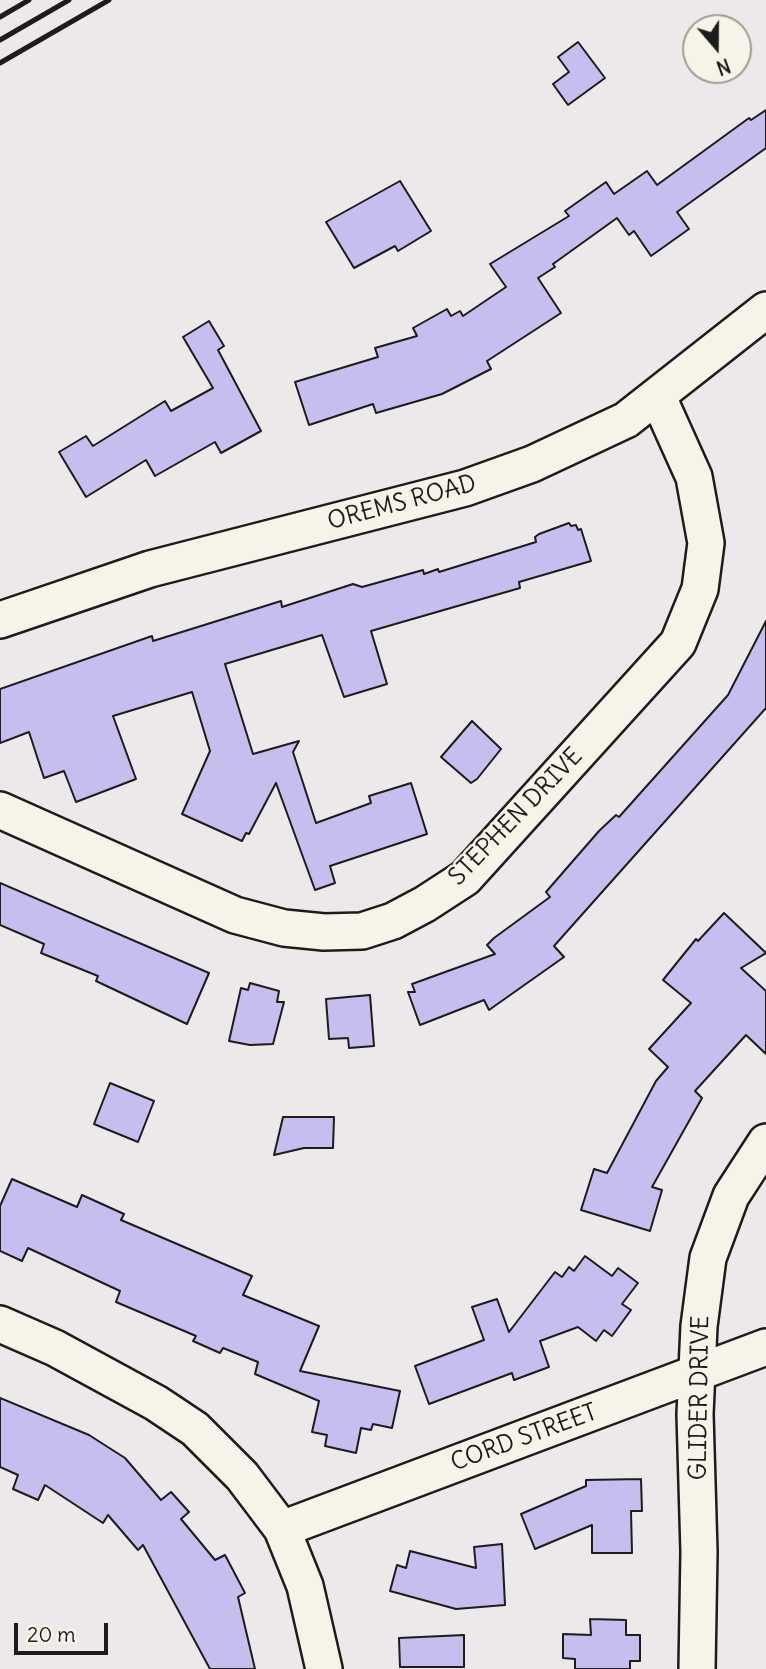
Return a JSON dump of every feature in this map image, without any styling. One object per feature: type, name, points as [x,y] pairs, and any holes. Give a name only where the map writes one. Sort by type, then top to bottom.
[{"type":"street","name":"OREMS ROAD","points":[[0,620],[160,566],[465,488],[574,447],[626,420],[659,397],[766,310]]},
{"type":"street","name":"STEPHEN DRIVE","points":[[0,810],[235,915],[284,928],[324,932],[362,931],[393,921],[425,904],[465,878],[678,643],[700,589],[706,542],[694,477],[659,397]]},
{"type":"street","name":"GLIDER DRIVE","points":[[697,1669],[699,1326],[708,1258],[731,1196],[766,1142]]},
{"type":"street","points":[[0,1324],[119,1380],[195,1429],[242,1476],[282,1529],[305,1586],[324,1669]]},
{"type":"street","name":"CORD STREET","points":[[282,1529],[766,1347]]},
{"type":"building","points":[[578,42],[605,78],[568,105],[553,84],[569,72],[558,57]]},
{"type":"building","points":[[766,110],[766,148],[677,212],[689,229],[651,256],[634,231],[629,235],[617,218],[538,278],[561,313],[487,361],[491,369],[442,394],[376,413],[373,404],[309,425],[295,382],[378,357],[375,348],[417,336],[413,328],[447,309],[451,316],[460,311],[463,316],[506,287],[490,264],[569,216],[565,211],[606,182],[614,194],[647,171],[657,185],[749,118],[751,120]]},
{"type":"building","points":[[400,181],[431,231],[398,251],[395,246],[354,268],[326,222]]},
{"type":"building","points":[[209,321],[224,346],[218,350],[261,431],[221,453],[215,442],[155,476],[146,460],[86,497],[59,452],[86,436],[93,446],[165,401],[171,411],[213,388],[183,337]]},
{"type":"building","points":[[569,523],[571,526],[576,525],[578,530],[581,529],[591,561],[519,582],[520,588],[371,631],[387,684],[344,697],[322,635],[225,664],[253,754],[299,741],[293,752],[316,823],[371,803],[369,796],[411,783],[427,834],[330,866],[335,883],[315,890],[276,783],[249,834],[246,833],[242,841],[182,814],[210,751],[192,692],[113,716],[136,779],[76,802],[64,771],[44,778],[29,732],[0,743],[0,689],[152,636],[153,641],[281,601],[282,607],[353,584],[362,587],[423,570],[424,574],[438,569],[439,572],[536,542],[535,537],[539,534]]},
{"type":"building","points":[[766,621],[766,708],[554,946],[564,957],[489,1010],[484,1000],[420,1025],[408,992],[415,992],[412,984],[495,954],[487,945],[550,897],[546,892],[599,831],[616,815],[619,817],[728,695]]},
{"type":"building","points":[[472,721],[501,749],[471,783],[441,757]]},
{"type":"building","points":[[0,883],[209,973],[187,1024],[96,981],[98,976],[41,953],[44,944],[0,925]]},
{"type":"building","points":[[724,913],[766,953],[741,968],[766,991],[766,1054],[746,1035],[695,1091],[702,1098],[652,1187],[662,1190],[650,1231],[581,1210],[594,1169],[607,1173],[656,1081],[668,1067],[649,1049],[691,1003],[663,980],[696,939],[698,941]]},
{"type":"building","points":[[250,983],[279,991],[277,1002],[284,1002],[273,1044],[250,1045],[229,1041],[241,988],[248,990]]},
{"type":"building","points":[[370,995],[374,1046],[349,1048],[348,1038],[329,1039],[326,999]]},
{"type":"building","points":[[110,1083],[154,1101],[138,1142],[94,1124]]},
{"type":"building","points":[[283,1117],[334,1117],[333,1148],[304,1148],[274,1155]]},
{"type":"building","points":[[12,1179],[77,1207],[82,1195],[124,1214],[121,1220],[252,1276],[243,1295],[319,1326],[300,1371],[400,1391],[392,1428],[373,1424],[371,1430],[361,1428],[356,1453],[325,1446],[327,1435],[312,1432],[319,1401],[255,1374],[258,1362],[223,1348],[220,1353],[193,1341],[196,1336],[116,1302],[120,1291],[28,1248],[22,1261],[0,1251],[0,1206]]},
{"type":"building","points":[[585,1256],[612,1276],[618,1268],[638,1283],[622,1304],[631,1310],[612,1336],[604,1330],[596,1341],[578,1327],[540,1341],[549,1367],[514,1380],[512,1373],[429,1404],[415,1366],[484,1340],[472,1307],[497,1299],[509,1332],[555,1272],[562,1277],[569,1267],[574,1271]]},
{"type":"building","points":[[0,1398],[89,1435],[125,1458],[161,1500],[171,1492],[189,1512],[181,1519],[215,1560],[225,1555],[245,1593],[238,1597],[255,1669],[210,1669],[143,1545],[138,1550],[108,1515],[103,1523],[45,1485],[38,1500],[13,1489],[18,1475],[0,1467]]},
{"type":"building","points":[[641,1479],[642,1511],[631,1511],[632,1553],[592,1553],[592,1525],[535,1549],[521,1514],[586,1486],[586,1480]]},
{"type":"building","points":[[502,1544],[505,1605],[456,1609],[390,1591],[397,1565],[406,1568],[410,1551],[476,1568],[474,1547]]},
{"type":"building","points":[[590,1619],[626,1620],[626,1635],[640,1635],[640,1661],[630,1661],[630,1669],[575,1669],[575,1659],[563,1658],[563,1634],[591,1635]]},
{"type":"building","points":[[464,1635],[464,1667],[400,1667],[399,1638]]},
{"type":"railway","points":[[0,17],[29,0]]},
{"type":"railway","points":[[0,40],[69,0]]},
{"type":"railway","points":[[0,63],[109,0]]}]
